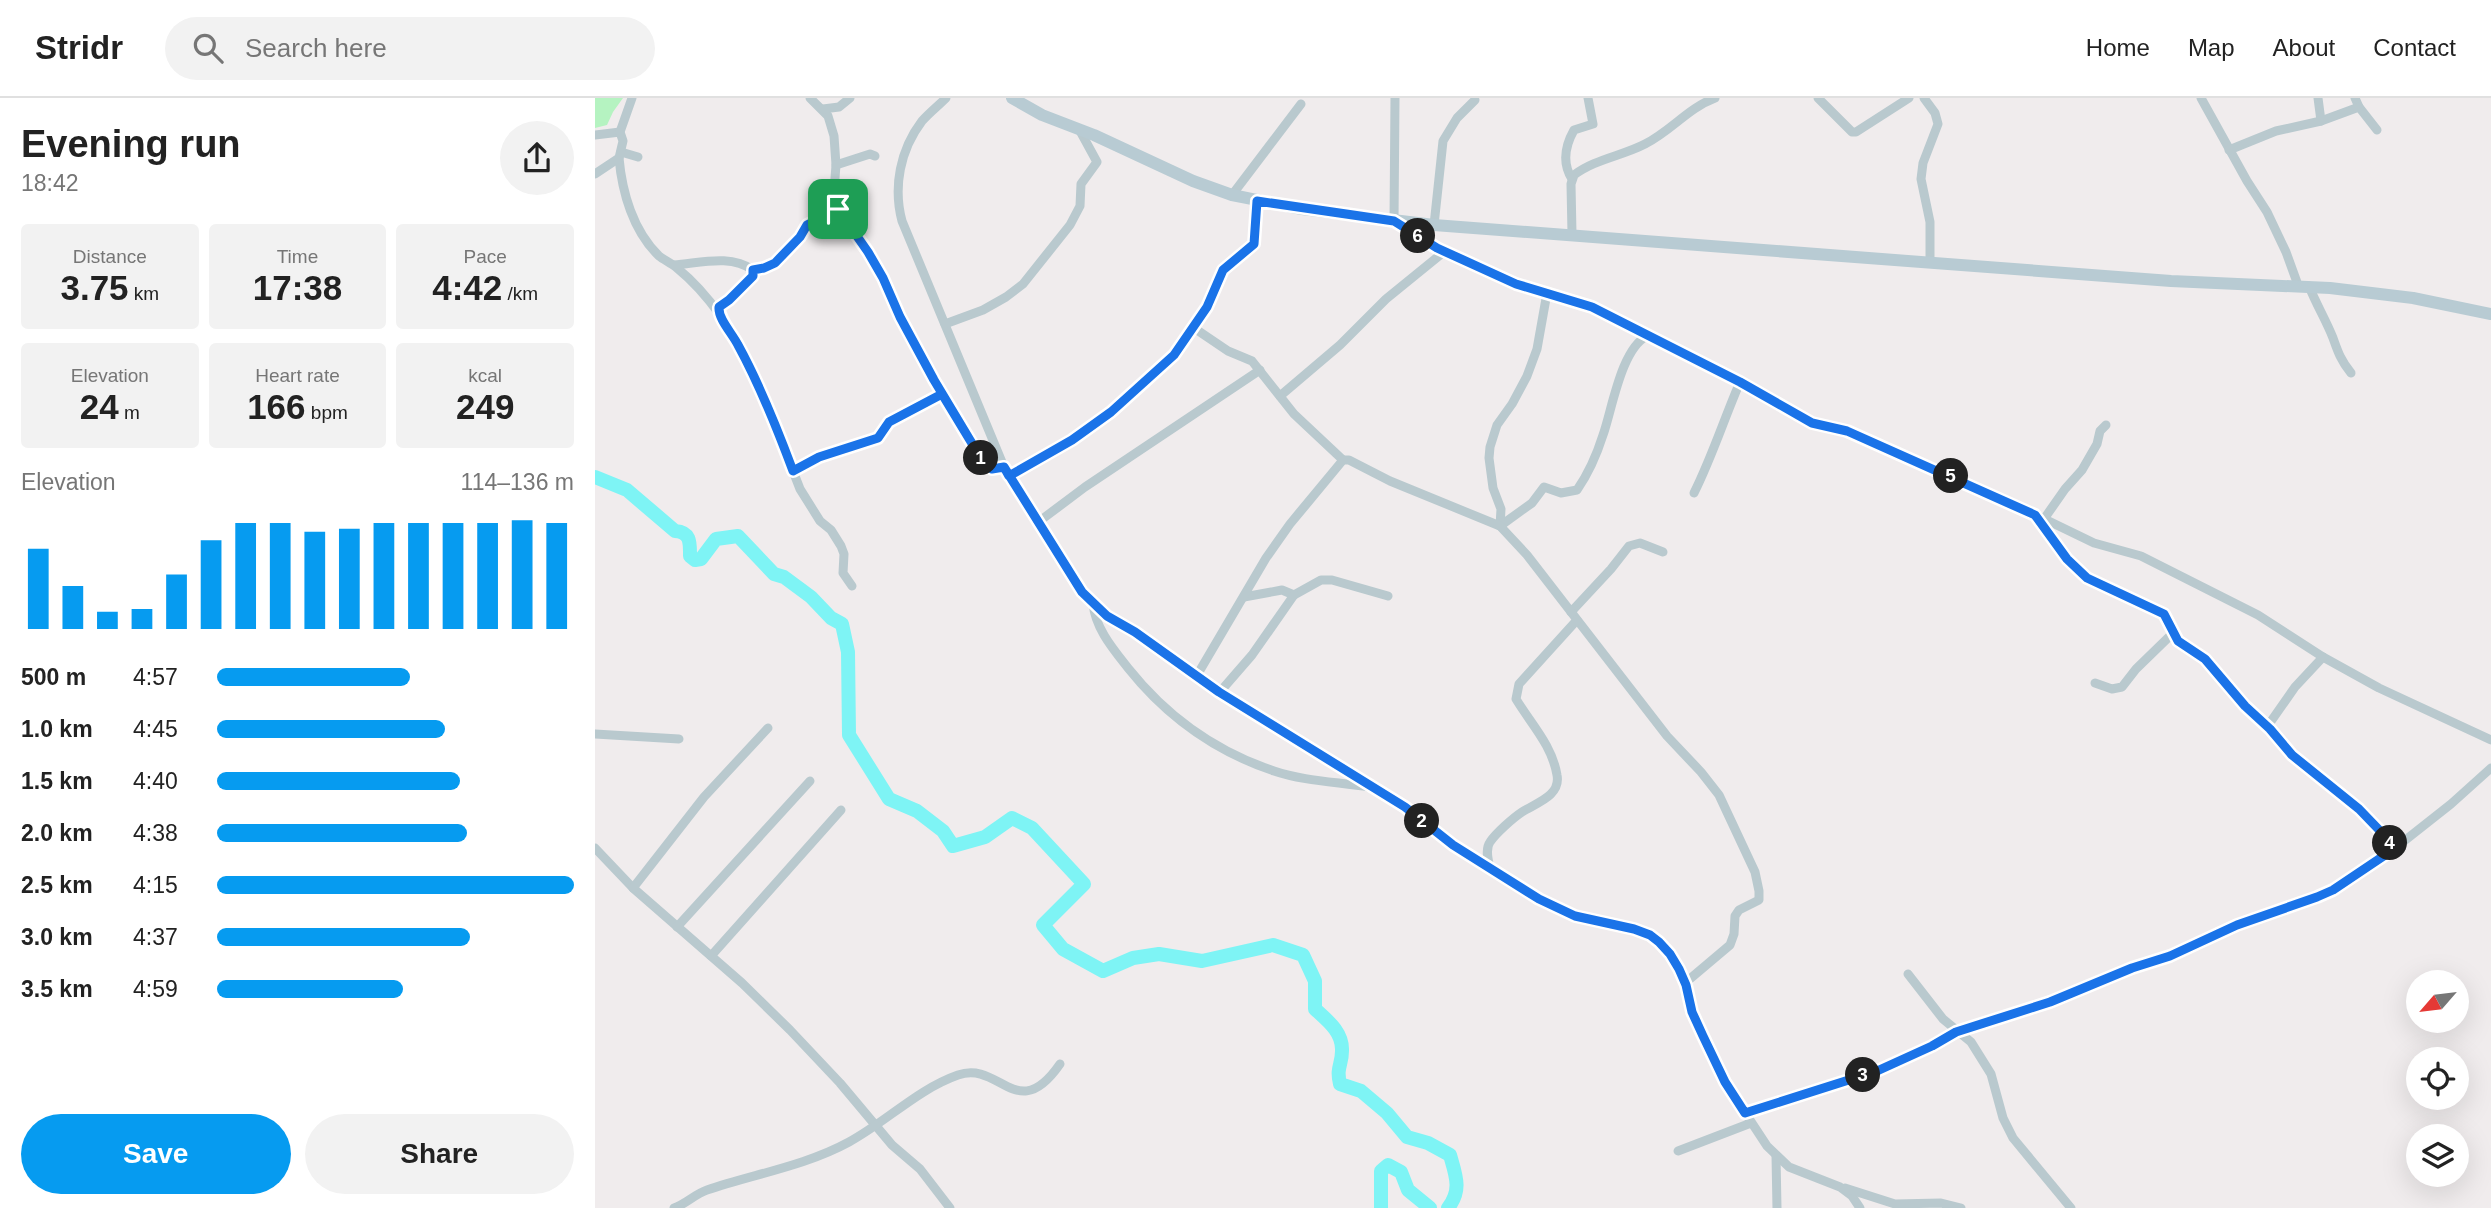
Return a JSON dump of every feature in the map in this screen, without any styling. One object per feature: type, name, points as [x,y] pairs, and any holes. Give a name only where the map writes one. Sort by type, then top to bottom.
[{"type":"street","points":[[632,98],[620,132],[624,141],[620,155],[622,188],[635,221],[659,256],[690,280],[735,338],[800,489],[820,521],[831,530],[841,546],[844,554],[843,573],[852,586]]},
{"type":"street","points":[[810,98],[828,116],[834,136],[834,191],[838,209],[883,278],[900,317],[985,465],[992,469],[1004,467]]},
{"type":"street","points":[[823,109],[839,107],[850,98]]},
{"type":"street","points":[[946,98],[923,120],[912,136],[898,170],[902,221],[1004,467],[1082,592],[1107,616],[1135,632],[1196,677],[1405,807],[1439,835],[1539,899],[1575,916],[1650,935],[1670,954],[1685,983],[1692,1012],[1725,1082],[1776,1156],[1800,1173],[1887,1203],[1941,1203],[1961,1208]]},
{"type":"street","points":[[1394,221],[1395,98]]},
{"type":"street","points":[[1572,234],[1572,179],[1567,171],[1565,146],[1574,130],[1593,124],[1588,98]]},
{"type":"street","points":[[1572,179],[1578,172],[1604,159],[1646,144],[1698,102],[1714,98]]},
{"type":"street","points":[[1818,98],[1852,132],[1909,98]]},
{"type":"street","points":[[1924,98],[1935,113],[1938,124],[1923,163],[1921,178],[1930,222],[1930,262]]},
{"type":"street","points":[[2201,98],[2267,212],[2303,286],[2333,338],[2341,362],[2351,373]]},
{"type":"street","points":[[2318,98],[2321,121]]},
{"type":"street","points":[[1017,99],[1042,115],[1193,181],[1232,195],[1394,221],[2197,282],[2303,286],[2413,298],[2491,314]]},
{"type":"street","points":[[1434,225],[1443,141],[1457,118],[1475,100]]},
{"type":"street","points":[[2229,150],[2276,131],[2321,121],[2357,102],[2377,130]]},
{"type":"street","points":[[1232,195],[1301,104]]},
{"type":"street","points":[[945,324],[983,310],[1023,284],[1070,225],[1080,206],[1081,184],[1097,162],[1079,129]]},
{"type":"street","points":[[595,135],[620,132]]},
{"type":"street","points":[[836,165],[870,154],[876,156]]},
{"type":"street","points":[[595,174],[620,155],[638,157]]},
{"type":"street","points":[[1009,476],[1072,440],[1111,412],[1174,355],[1194,328],[1215,291],[1223,270],[1254,244],[1257,201]]},
{"type":"street","points":[[674,265],[721,259],[734,261],[753,270],[764,268],[775,263],[800,237],[807,225],[838,209]]},
{"type":"street","points":[[1394,221],[1445,251],[1516,284],[1592,307],[1740,382],[1812,423],[1847,431],[2094,543],[2141,555],[2258,615],[2323,657],[2379,688],[2491,740]]},
{"type":"street","points":[[1280,396],[1340,345],[1386,299],[1445,251]]},
{"type":"street","points":[[718,313],[719,307],[753,276],[753,270]]},
{"type":"street","points":[[1500,526],[1501,509],[1493,488],[1490,447],[1497,425],[1527,376],[1537,349],[1547,293]]},
{"type":"street","points":[[1194,328],[1227,351],[1252,361],[1294,414],[1343,460],[1349,460],[1390,481],[1500,526],[1527,555],[1667,736],[1719,795],[1758,881],[1759,900],[1739,910],[1735,916],[1730,945],[1685,983]]},
{"type":"street","points":[[1500,526],[1532,503],[1544,487],[1561,493],[1577,490],[1598,450],[1610,405],[1630,356],[1637,342],[1647,336]]},
{"type":"street","points":[[1037,523],[1085,487],[1260,370]]},
{"type":"street","points":[[1694,493],[1722,431],[1740,382]]},
{"type":"street","points":[[793,471],[819,457],[878,438],[889,422],[942,394]]},
{"type":"street","points":[[2040,517],[2081,470],[2097,444],[2100,431],[2106,425]]},
{"type":"street","points":[[1196,677],[1266,558],[1290,524],[1343,460]]},
{"type":"street","points":[[2040,517],[2067,559],[2087,578],[2164,614],[2178,641],[2211,666],[2299,763],[2359,809],[2394,849]]},
{"type":"street","points":[[1490,868],[1487,855],[1489,842],[1513,818],[1546,799],[1554,790],[1558,779],[1552,755],[1516,699],[1519,684],[1629,545],[1640,543],[1663,552]]},
{"type":"street","points":[[1219,692],[1252,654],[1294,595],[1321,580],[1332,580],[1388,596]]},
{"type":"street","points":[[1244,597],[1282,590],[1294,595]]},
{"type":"street","points":[[1093,603],[1094,614],[1105,637],[1131,671],[1155,699],[1200,737],[1225,752],[1276,772],[1374,788]]},
{"type":"street","points":[[2095,683],[2112,689],[2122,687],[2136,669],[2173,633]]},
{"type":"street","points":[[2267,727],[2295,687],[2323,657]]},
{"type":"street","points":[[632,888],[704,797],[768,728]]},
{"type":"street","points":[[595,734],[679,739]]},
{"type":"street","points":[[1745,1113],[1877,1071],[1956,1032],[2050,1002],[2132,968],[2170,956],[2237,925],[2325,893],[2354,877],[2394,849],[2491,768]]},
{"type":"street","points":[[677,927],[810,781]]},
{"type":"street","points":[[712,956],[841,810]]},
{"type":"street","points":[[595,848],[632,888],[712,956],[790,1030],[840,1083],[892,1145],[920,1169],[950,1208]]},
{"type":"street","points":[[1908,974],[1956,1032],[1971,1042],[1991,1074],[2003,1118],[2013,1138],[2071,1208]]},
{"type":"street","points":[[674,1208],[703,1191],[830,1152],[931,1087],[962,1073],[977,1071],[1012,1090],[1023,1091],[1035,1088],[1051,1077],[1060,1064]]},
{"type":"street","points":[[1678,1151],[1751,1123]]},
{"type":"street","points":[[1776,1156],[1777,1208]]},
{"type":"street","points":[[1840,1187],[1860,1208]]},
{"type":"green space","points":[[595,98],[623,98],[607,125],[595,128]]},
{"type":"waterway","points":[[595,477],[627,490],[675,531],[684,533],[689,543],[690,556],[695,560],[701,559],[716,539],[738,536],[774,574],[784,577],[811,597],[831,618],[842,624],[848,652],[849,735],[889,799],[917,811],[943,831],[953,846],[985,837],[1012,818],[1032,828],[1084,884],[1043,925],[1063,949],[1103,971],[1133,958],[1159,954],[1202,961],[1273,945],[1303,955],[1315,981],[1315,1009],[1333,1027],[1342,1044],[1340,1084],[1361,1091],[1387,1113],[1407,1137],[1428,1143],[1450,1155],[1456,1176],[1456,1189],[1448,1208]]},
{"type":"waterway","points":[[1381,1208],[1381,1171],[1388,1165],[1401,1172],[1408,1190],[1430,1208]]},
{"type":"route","points":[[838,209],[807,225],[800,237],[775,263],[753,270],[753,276],[719,307],[718,313],[735,338],[767,405],[793,471],[819,457],[878,438],[889,422],[942,394],[985,465],[992,469],[1004,467],[1021,498],[1082,592],[1107,616],[1135,632],[1196,677],[1289,737],[1405,807],[1453,845],[1539,899],[1575,916],[1634,929],[1659,942],[1679,969],[1692,1012],[1725,1082],[1745,1113],[1877,1071],[1956,1032],[2050,1002],[2132,968],[2170,956],[2237,925],[2317,897],[2354,877],[2394,849],[2359,809],[2299,763],[2205,659],[2175,638],[2170,622],[2164,614],[2087,578],[2067,559],[2035,515],[2005,499],[1847,431],[1812,423],[1740,382],[1592,307],[1516,284],[1437,248],[1394,221],[1257,201],[1254,244],[1223,270],[1207,307],[1174,355],[1111,412],[1072,440],[1009,476],[1004,467],[992,469],[985,465],[934,380],[900,317],[883,278],[838,209]]}]
